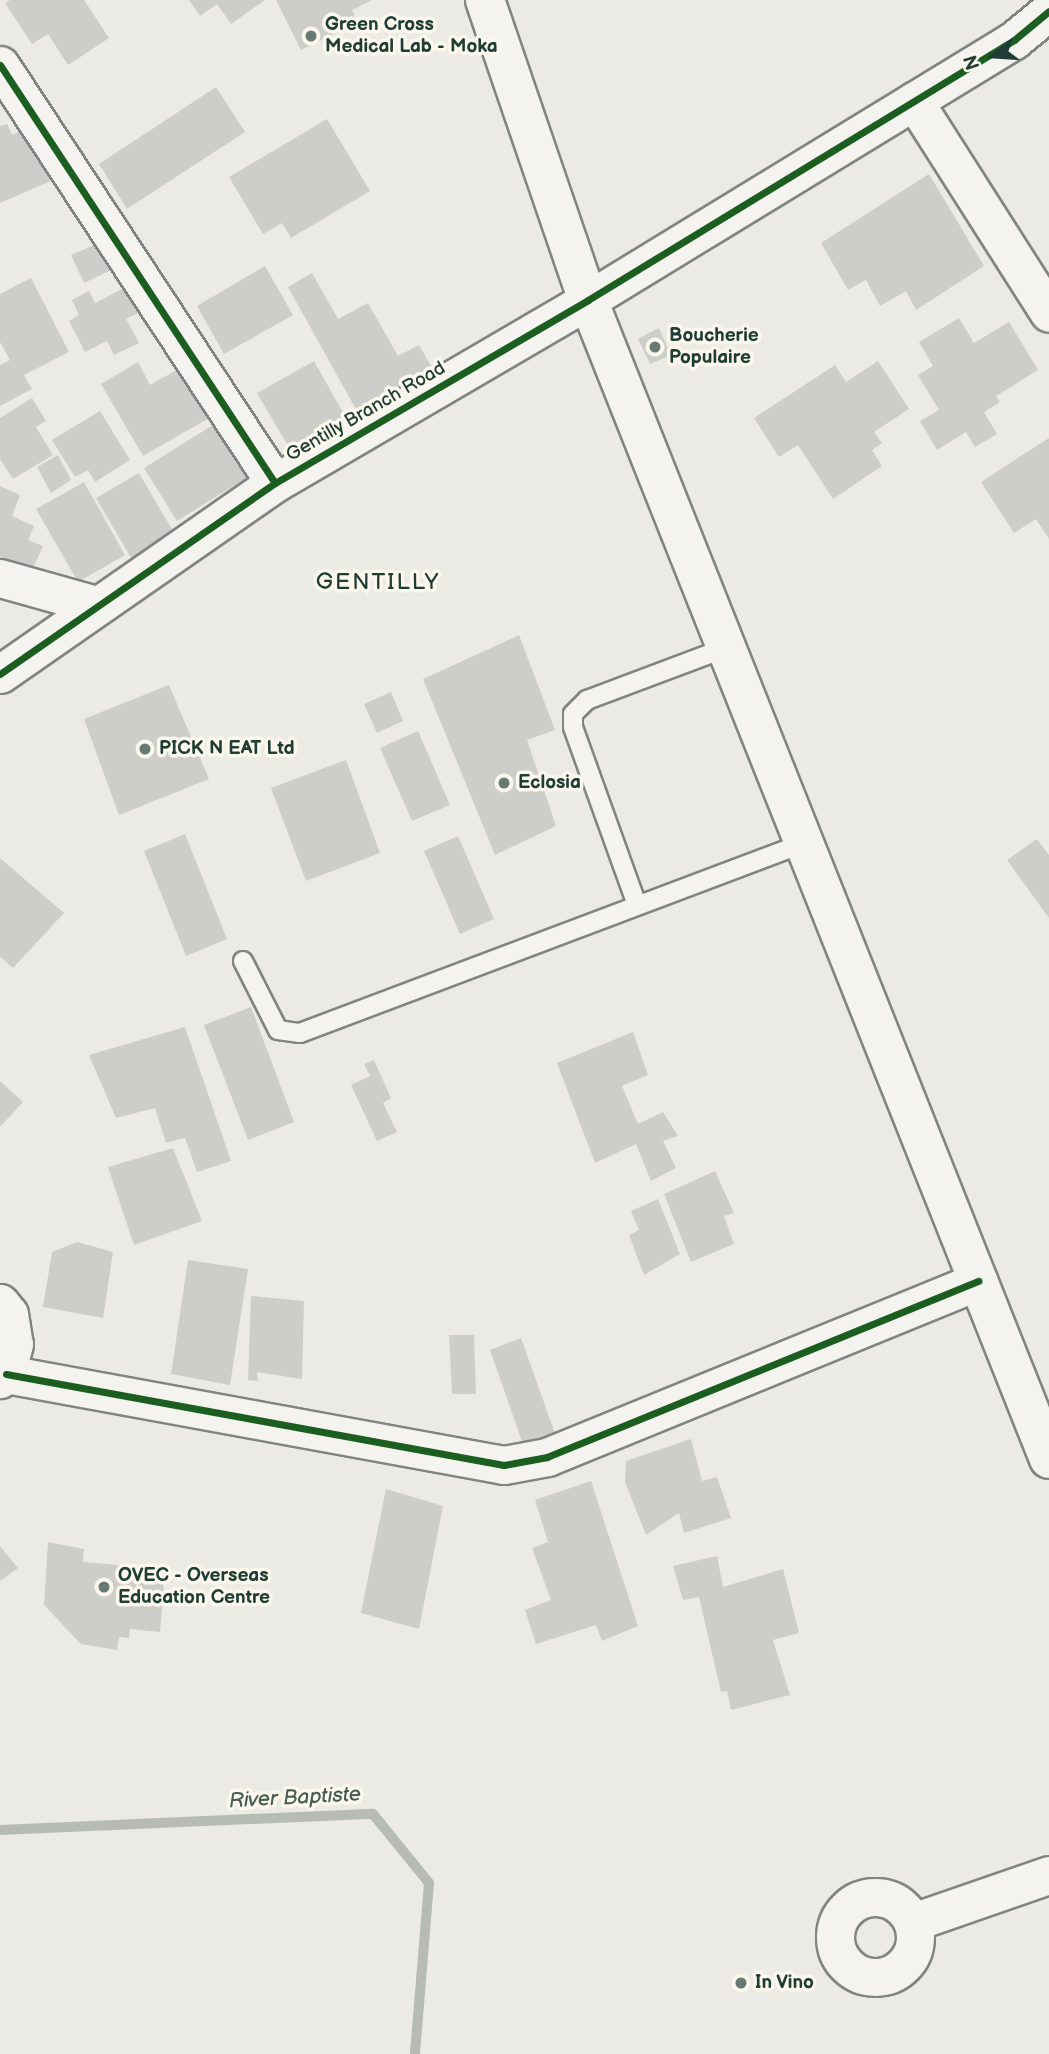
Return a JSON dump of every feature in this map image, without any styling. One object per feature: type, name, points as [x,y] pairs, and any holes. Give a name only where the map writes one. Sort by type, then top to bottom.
[{"type":"main road","points":[[485,0],[588,300],[1048,1451]]},
{"type":"street","points":[[1014,40],[1049,11]]},
{"type":"street","points":[[1014,40],[1049,29]]},
{"type":"street","name":"Gentilly Branch Road","points":[[0,674],[275,483],[588,300],[1014,40]]},
{"type":"street","points":[[0,65],[275,483]]},
{"type":"street","points":[[914,101],[1049,313]]},
{"type":"street","points":[[0,578],[96,605]]},
{"type":"street","points":[[0,1303],[9,1314],[13,1344],[3,1376],[471,1462],[504,1465],[547,1457],[978,1281]]},
{"type":"street","points":[[913,1922],[1049,1875]]},
{"type":"lane","points":[[637,905],[572,727],[573,714],[587,700],[728,647]]},
{"type":"lane","points":[[243,961],[278,1030],[300,1033],[804,843]]},
{"type":"building","points":[[10,0],[84,0],[109,38],[68,65],[48,34],[32,44],[5,3]]},
{"type":"building","points":[[189,0],[265,0],[231,24],[217,4],[200,16]]},
{"type":"building","name":"Green Cross Medical Lab - Moka","points":[[276,0],[372,0],[352,10],[357,22],[301,50]]},
{"type":"building","points":[[216,87],[245,132],[127,209],[99,164]]},
{"type":"building","points":[[327,119],[370,191],[291,238],[282,223],[263,234],[229,177]]},
{"type":"building","points":[[7,124],[12,135],[29,127],[51,181],[0,203],[0,126]]},
{"type":"building","points":[[929,174],[984,266],[916,310],[906,291],[880,306],[866,280],[848,290],[821,243]]},
{"type":"building","points":[[106,240],[118,267],[84,283],[71,255]]},
{"type":"building","points":[[265,266],[293,315],[224,354],[197,306]]},
{"type":"building","points":[[312,273],[338,319],[368,303],[398,356],[419,345],[439,380],[363,422],[288,287]]},
{"type":"building","points":[[31,278],[69,352],[24,375],[32,389],[0,406],[0,365],[10,360],[0,342],[0,294]]},
{"type":"building","points":[[124,288],[138,313],[126,319],[139,343],[114,355],[107,341],[85,352],[69,321],[79,315],[72,300],[89,291],[95,303]]},
{"type":"building","points":[[959,318],[974,343],[1009,322],[1038,370],[996,396],[1000,402],[984,412],[997,434],[975,447],[966,432],[937,450],[920,421],[939,410],[918,375],[933,366],[919,342]]},
{"type":"building","name":"Boucherie Populaire","points":[[659,328],[671,355],[650,364],[638,339]]},
{"type":"building","points":[[314,361],[350,425],[294,456],[257,393]]},
{"type":"building","points":[[878,361],[909,409],[874,432],[882,443],[872,450],[882,466],[833,499],[798,445],[779,457],[754,418],[835,365],[846,382]]},
{"type":"building","points":[[138,362],[150,385],[182,367],[211,417],[143,456],[101,384]]},
{"type":"building","points":[[32,398],[46,421],[36,427],[53,455],[13,479],[0,459],[0,418]]},
{"type":"building","points":[[100,411],[130,460],[95,482],[88,470],[75,477],[52,440]]},
{"type":"building","points":[[221,420],[254,473],[177,521],[144,468]]},
{"type":"building","points":[[1049,438],[1049,539],[1036,519],[1014,533],[981,482]]},
{"type":"building","points":[[58,455],[71,480],[51,493],[37,467]]},
{"type":"building","points":[[139,473],[177,538],[134,563],[96,498]]},
{"type":"building","points":[[84,482],[125,555],[78,582],[36,509]]},
{"type":"building","points":[[0,486],[20,495],[12,516],[34,526],[28,540],[43,546],[28,580],[0,568]]},
{"type":"building","name":"Eclosia","points":[[519,635],[555,730],[527,740],[556,826],[495,855],[423,679]]},
{"type":"building","name":"PICK N EAT Ltd","points":[[169,685],[209,779],[119,815],[84,719]]},
{"type":"building","points":[[391,692],[403,721],[377,733],[364,704]]},
{"type":"building","points":[[418,731],[450,805],[412,821],[380,748]]},
{"type":"building","points":[[346,760],[380,853],[306,881],[271,788]]},
{"type":"building","points":[[185,834],[227,939],[186,956],[144,851]]},
{"type":"building","points":[[458,836],[494,919],[460,934],[424,851]]},
{"type":"building","points":[[1037,839],[1049,855],[1049,918],[1007,860]]},
{"type":"building","points":[[0,858],[64,913],[13,968],[0,957]]},
{"type":"building","points":[[251,1007],[294,1122],[248,1140],[204,1025]]},
{"type":"building","points":[[185,1027],[231,1161],[197,1172],[185,1138],[166,1143],[155,1108],[116,1118],[89,1055]]},
{"type":"building","points":[[633,1032],[648,1075],[622,1086],[638,1124],[663,1112],[678,1136],[663,1141],[676,1168],[651,1181],[636,1144],[595,1163],[557,1063]]},
{"type":"building","points":[[374,1060],[391,1098],[383,1103],[397,1132],[377,1141],[351,1085],[370,1076],[364,1064]]},
{"type":"building","points":[[0,1081],[23,1102],[0,1127]]},
{"type":"building","points":[[173,1148],[202,1221],[134,1245],[108,1167]]},
{"type":"building","points":[[715,1171],[734,1213],[724,1216],[734,1244],[691,1262],[664,1194]]},
{"type":"building","points":[[658,1199],[680,1254],[644,1275],[629,1235],[639,1230],[631,1211]]},
{"type":"building","points":[[77,1242],[113,1252],[103,1318],[43,1307],[52,1252]]},
{"type":"building","points":[[188,1260],[248,1269],[230,1385],[171,1374]]},
{"type":"building","points":[[251,1296],[304,1301],[302,1379],[257,1372],[258,1381],[248,1380]]},
{"type":"building","points":[[449,1335],[474,1335],[476,1394],[452,1394]]},
{"type":"building","points":[[521,1338],[557,1439],[525,1450],[490,1350]]},
{"type":"building","points":[[691,1439],[702,1481],[717,1477],[731,1518],[684,1533],[679,1513],[646,1535],[625,1482],[626,1461]]},
{"type":"building","points":[[591,1481],[638,1626],[602,1641],[596,1625],[536,1644],[525,1610],[551,1600],[532,1548],[548,1542],[535,1500]]},
{"type":"building","points":[[386,1489],[443,1506],[419,1629],[361,1613]]},
{"type":"building","name":"OVEC - Overseas Education Centre","points":[[48,1542],[84,1549],[83,1562],[165,1569],[160,1632],[130,1629],[129,1638],[119,1637],[117,1650],[81,1644],[44,1605]]},
{"type":"building","points":[[0,1546],[18,1568],[0,1581]]},
{"type":"building","points":[[717,1556],[723,1587],[783,1569],[799,1633],[773,1640],[790,1695],[731,1710],[727,1691],[721,1692],[699,1597],[683,1600],[673,1566]]},
{"type":"waterway","name":"River Baptiste","points":[[0,1830],[373,1814],[429,1883],[415,2054]]},
{"type":"cycle path","points":[[0,674],[275,483],[588,300],[1014,40],[1049,11]]},
{"type":"cycle path","points":[[0,65],[275,483]]},
{"type":"cycle path","points":[[6,1374],[504,1465],[547,1457],[978,1281]]},
{"type":"place","name":"Green Cross Medical Lab - Moka","points":[[311,36]]},
{"type":"place","name":"Boucherie Populaire","points":[[655,347]]},
{"type":"place","name":"PICK N EAT Ltd","points":[[145,749]]},
{"type":"place","name":"Eclosia","points":[[504,783]]},
{"type":"place","name":"OVEC - Overseas Education Centre","points":[[104,1587]]},
{"type":"place","name":"In Vino","points":[[741,1983]]},
{"type":"district","name":"GENTILLY","points":[[378,582]]}]
